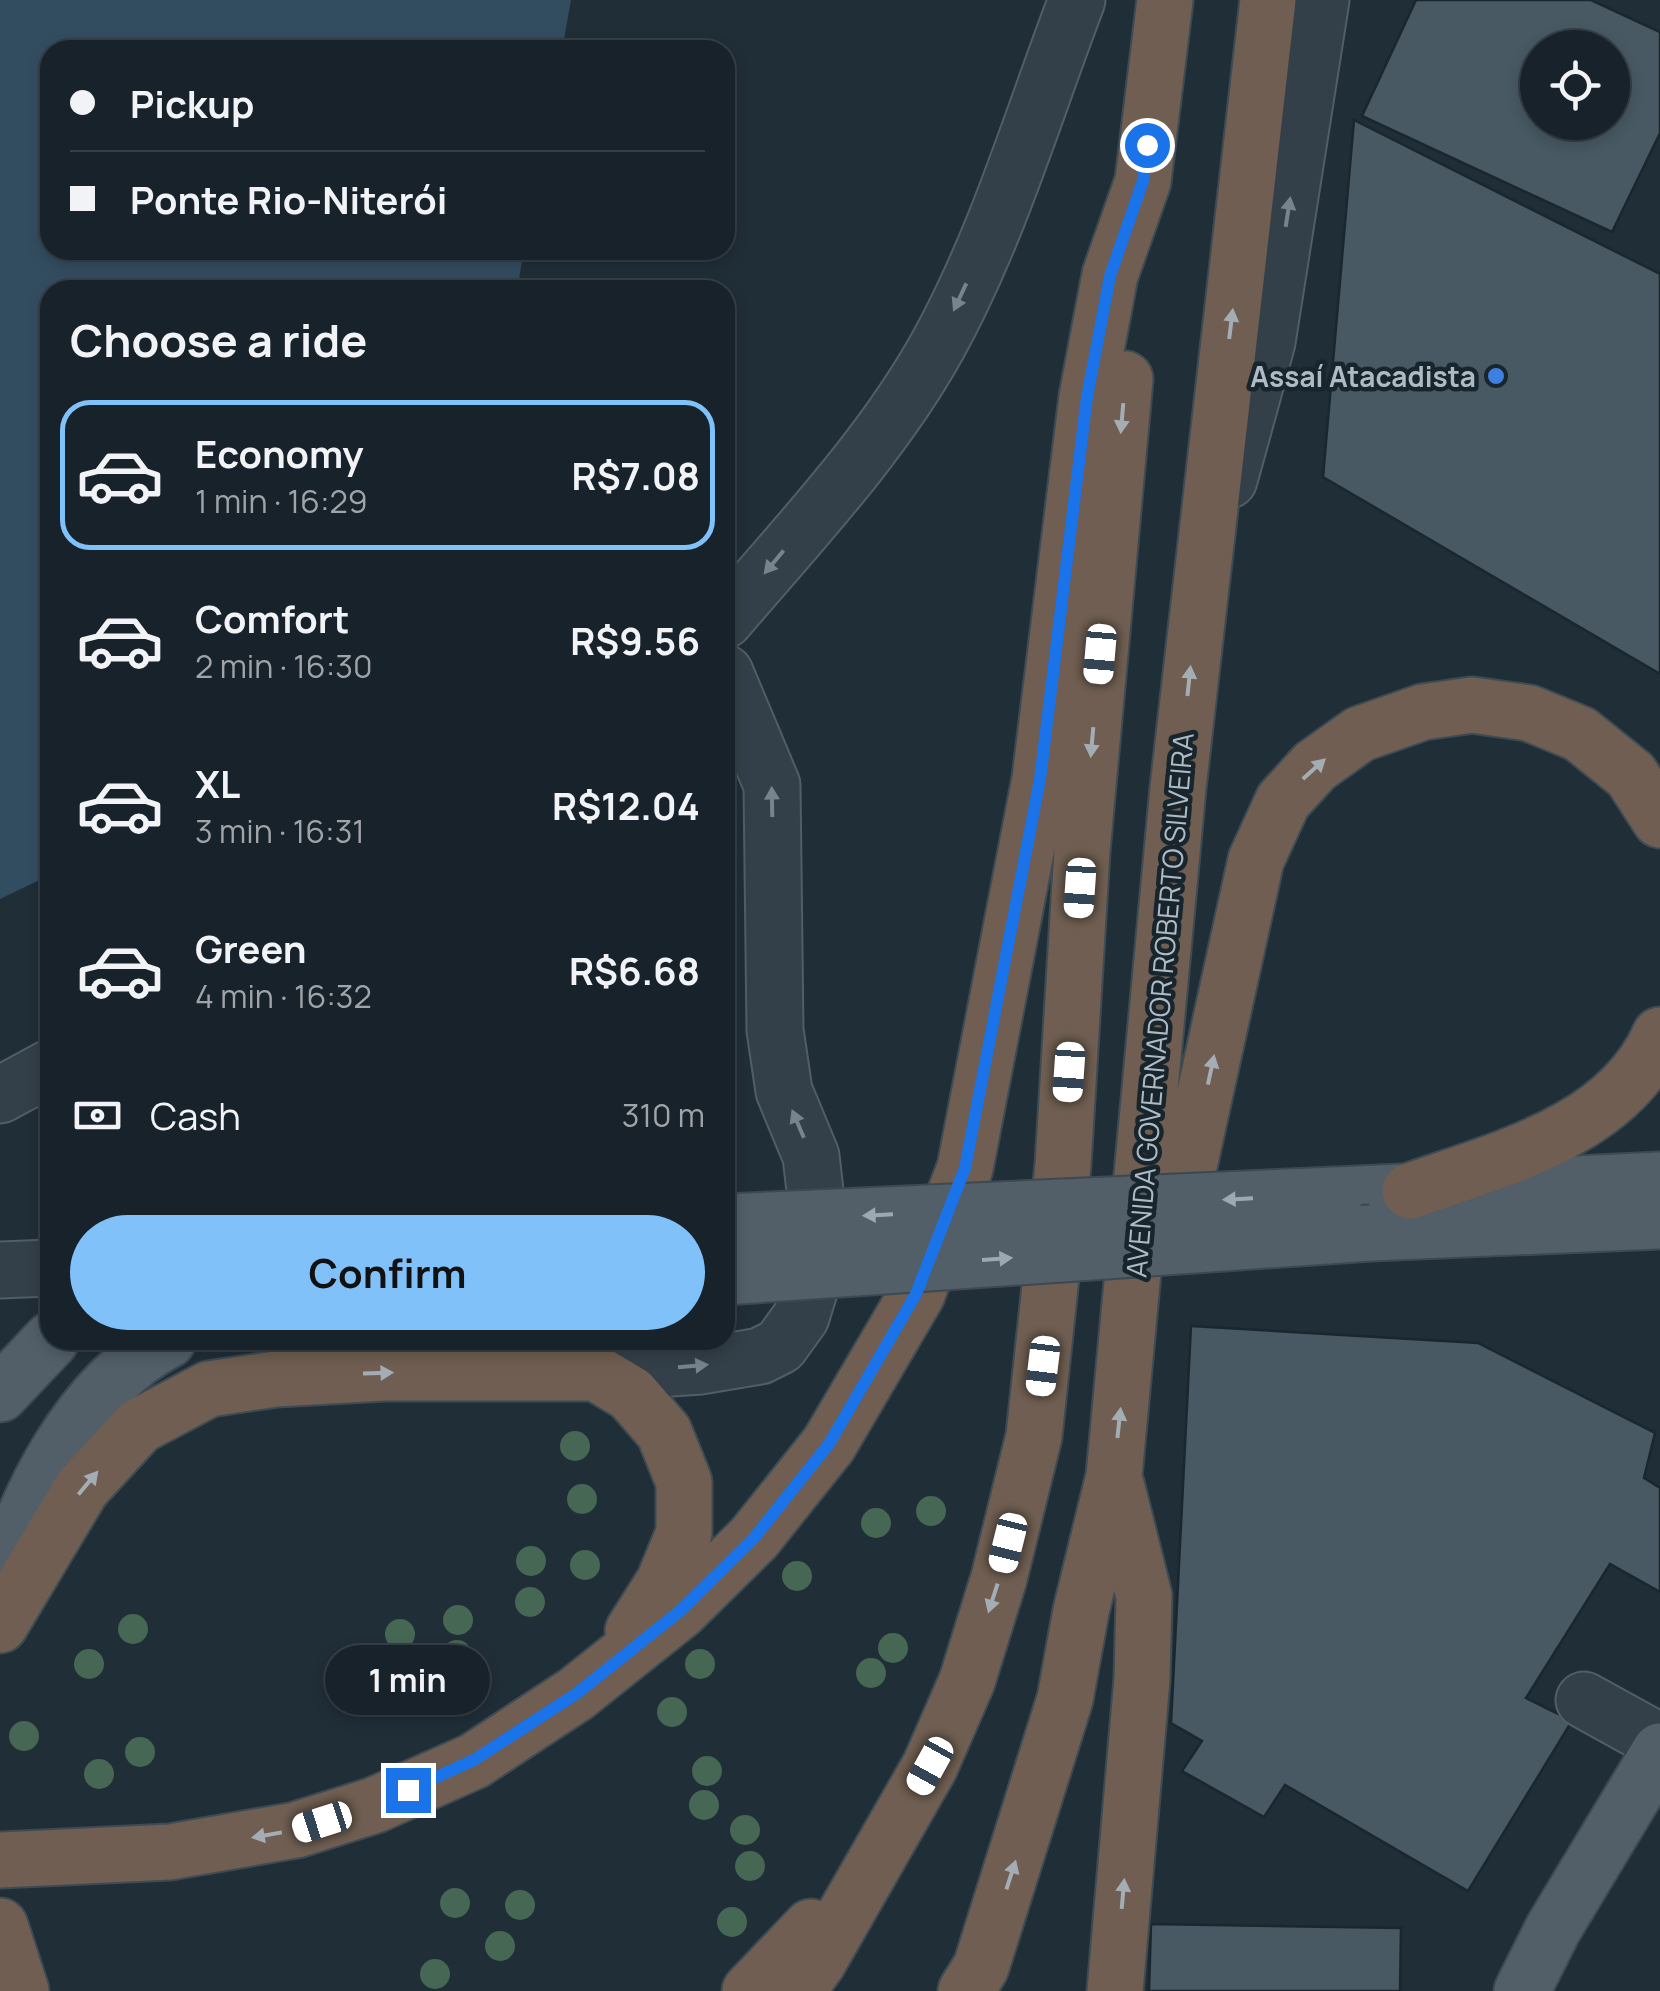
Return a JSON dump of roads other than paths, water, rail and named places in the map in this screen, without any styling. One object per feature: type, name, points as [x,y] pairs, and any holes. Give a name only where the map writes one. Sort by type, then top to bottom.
[{"type":"highway","points":[[798,1991],[872,1871],[930,1766],[967,1682],[999,1578],[1034,1436],[1062,1184],[1082,852],[1143,181],[1164,0]]},
{"type":"highway","name":"AVENIDA GOVERNADOR ROBERTO SILVEIRA","points":[[974,1983],[1064,1699],[1114,1476],[1178,788],[1268,0]]},
{"type":"highway","points":[[0,1860],[170,1852],[296,1830],[375,1805],[474,1760],[576,1694],[680,1611],[754,1538],[829,1444],[916,1294],[949,1212],[969,1148],[1040,779],[1087,397],[1110,276],[1143,181]]},
{"type":"highway","points":[[1129,1325],[1190,1166],[1256,860],[1283,802],[1315,766],[1360,734],[1423,712],[1472,704],[1530,713],[1580,734],[1631,775],[1660,820]]},
{"type":"highway","points":[[1410,1191],[1546,1142],[1614,1098],[1660,1035]]},
{"type":"highway","points":[[0,1625],[82,1488],[140,1426],[209,1389],[276,1379],[384,1373],[596,1374],[630,1394],[664,1432],[684,1482],[684,1533],[664,1582],[634,1629],[576,1694]]},
{"type":"highway","points":[[1114,1476],[1144,1596],[1142,1679],[1115,1991]]},
{"type":"highway","points":[[750,1991],[872,1871]]},
{"type":"highway","points":[[0,1926],[20,1991]]},
{"type":"main road","points":[[735,1276],[1353,1214],[1410,1191],[1660,1180]]},
{"type":"main road","points":[[735,1222],[1353,1214],[1660,1221]]},
{"type":"main road","points":[[0,1394],[42,1350]]},
{"type":"main road","points":[[0,1595],[42,1478],[79,1418],[125,1371],[154,1350]]},
{"type":"main road","points":[[1522,1991],[1553,1929],[1660,1751]]},
{"type":"street","points":[[735,608],[870,447],[938,345],[1001,208],[1077,0]]},
{"type":"street","points":[[1201,579],[1267,342],[1321,0]]},
{"type":"street","points":[[596,1374],[701,1366],[760,1356],[780,1346],[810,1296],[818,1262],[819,1226],[811,1156],[784,1091],[775,1030],[772,785],[735,697]]},
{"type":"street","points":[[0,1095],[40,1073]]},
{"type":"street","points":[[1584,1700],[1660,1742]]},
{"type":"water","points":[[0,0],[571,0],[564,40],[40,40],[40,260],[522,260],[519,280],[40,280],[40,880],[0,899]]},
{"type":"place","name":"Assaí Atacadista","points":[[1496,376]]}]
